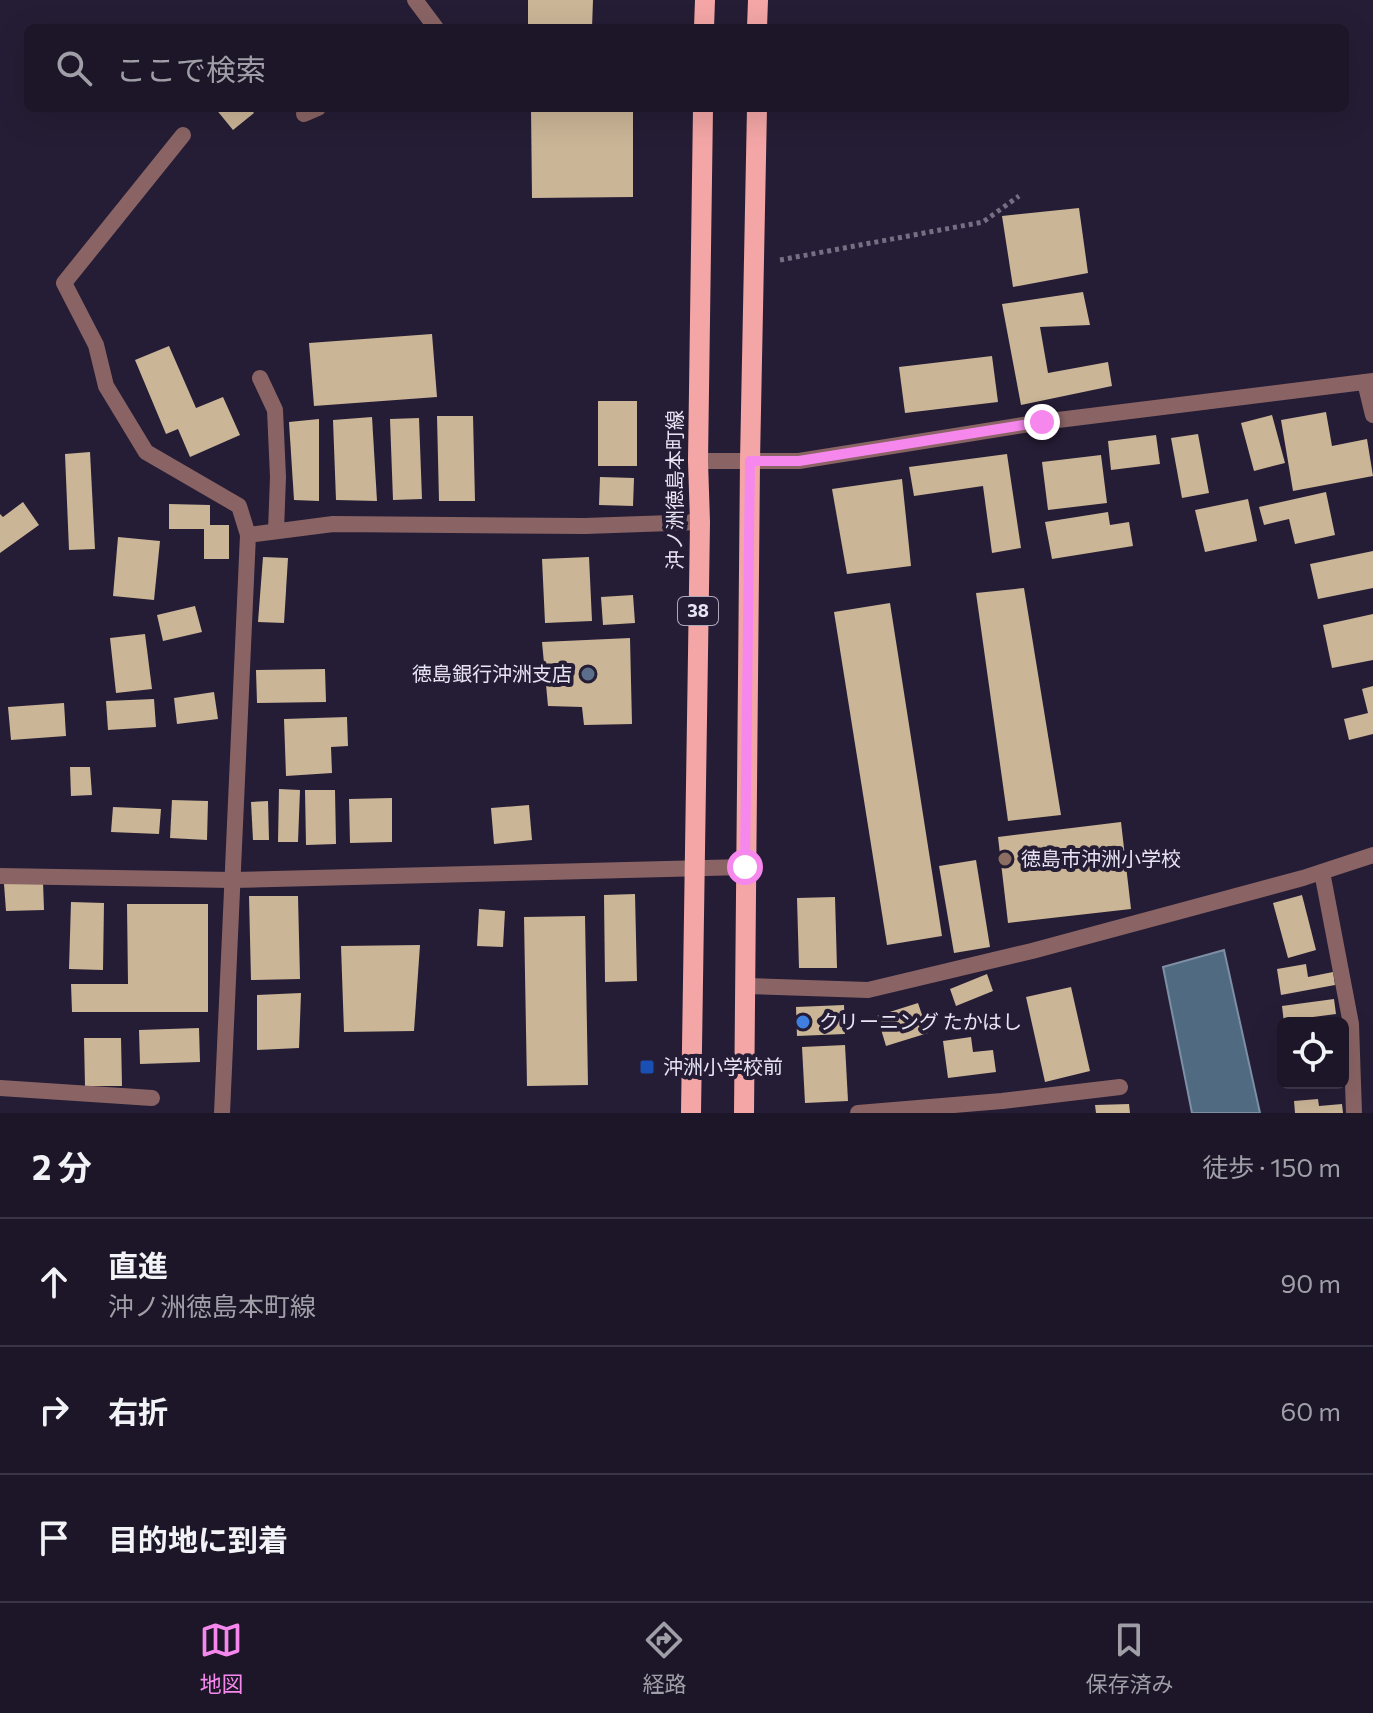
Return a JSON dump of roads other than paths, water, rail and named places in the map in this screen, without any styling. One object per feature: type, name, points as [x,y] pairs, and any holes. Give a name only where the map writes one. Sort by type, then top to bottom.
[{"type":"main road","points":[[704,24],[705,0]]},
{"type":"main road","points":[[757,24],[758,0]]},
{"type":"main road","name":"沖ノ洲徳島本町線","points":[[691,1113],[703,112]]},
{"type":"main road","points":[[744,1113],[750,461],[757,112]]},
{"type":"street","points":[[415,0],[433,24]]},
{"type":"street","points":[[183,135],[64,283],[96,345],[106,386],[146,452],[239,506],[248,535],[222,1113]]},
{"type":"street","points":[[260,378],[275,410],[278,477],[276,531]]},
{"type":"street","points":[[698,461],[799,461],[1042,422],[1369,381],[1373,415]]},
{"type":"street","points":[[248,535],[333,524],[585,526],[700,522]]},
{"type":"street","points":[[746,986],[868,990],[1032,951],[1322,872],[1373,855]]},
{"type":"street","points":[[0,876],[232,880],[745,867]]},
{"type":"street","points":[[1322,872],[1351,1024],[1354,1113]]},
{"type":"street","points":[[858,1113],[1003,1107],[1120,1087]]},
{"type":"street","points":[[0,1088],[152,1098]]},
{"type":"water","points":[[1224,950],[1260,1113],[1192,1113],[1163,967]]},
{"type":"place","name":"徳島銀行沖洲支店","points":[[588,674]]},
{"type":"place","name":"徳島市沖洲小学校","points":[[1005,859]]},
{"type":"place","name":"クリーニング たかはし","points":[[803,1022]]},
{"type":"place","name":"沖洲小学校前","points":[[647,1067]]}]
